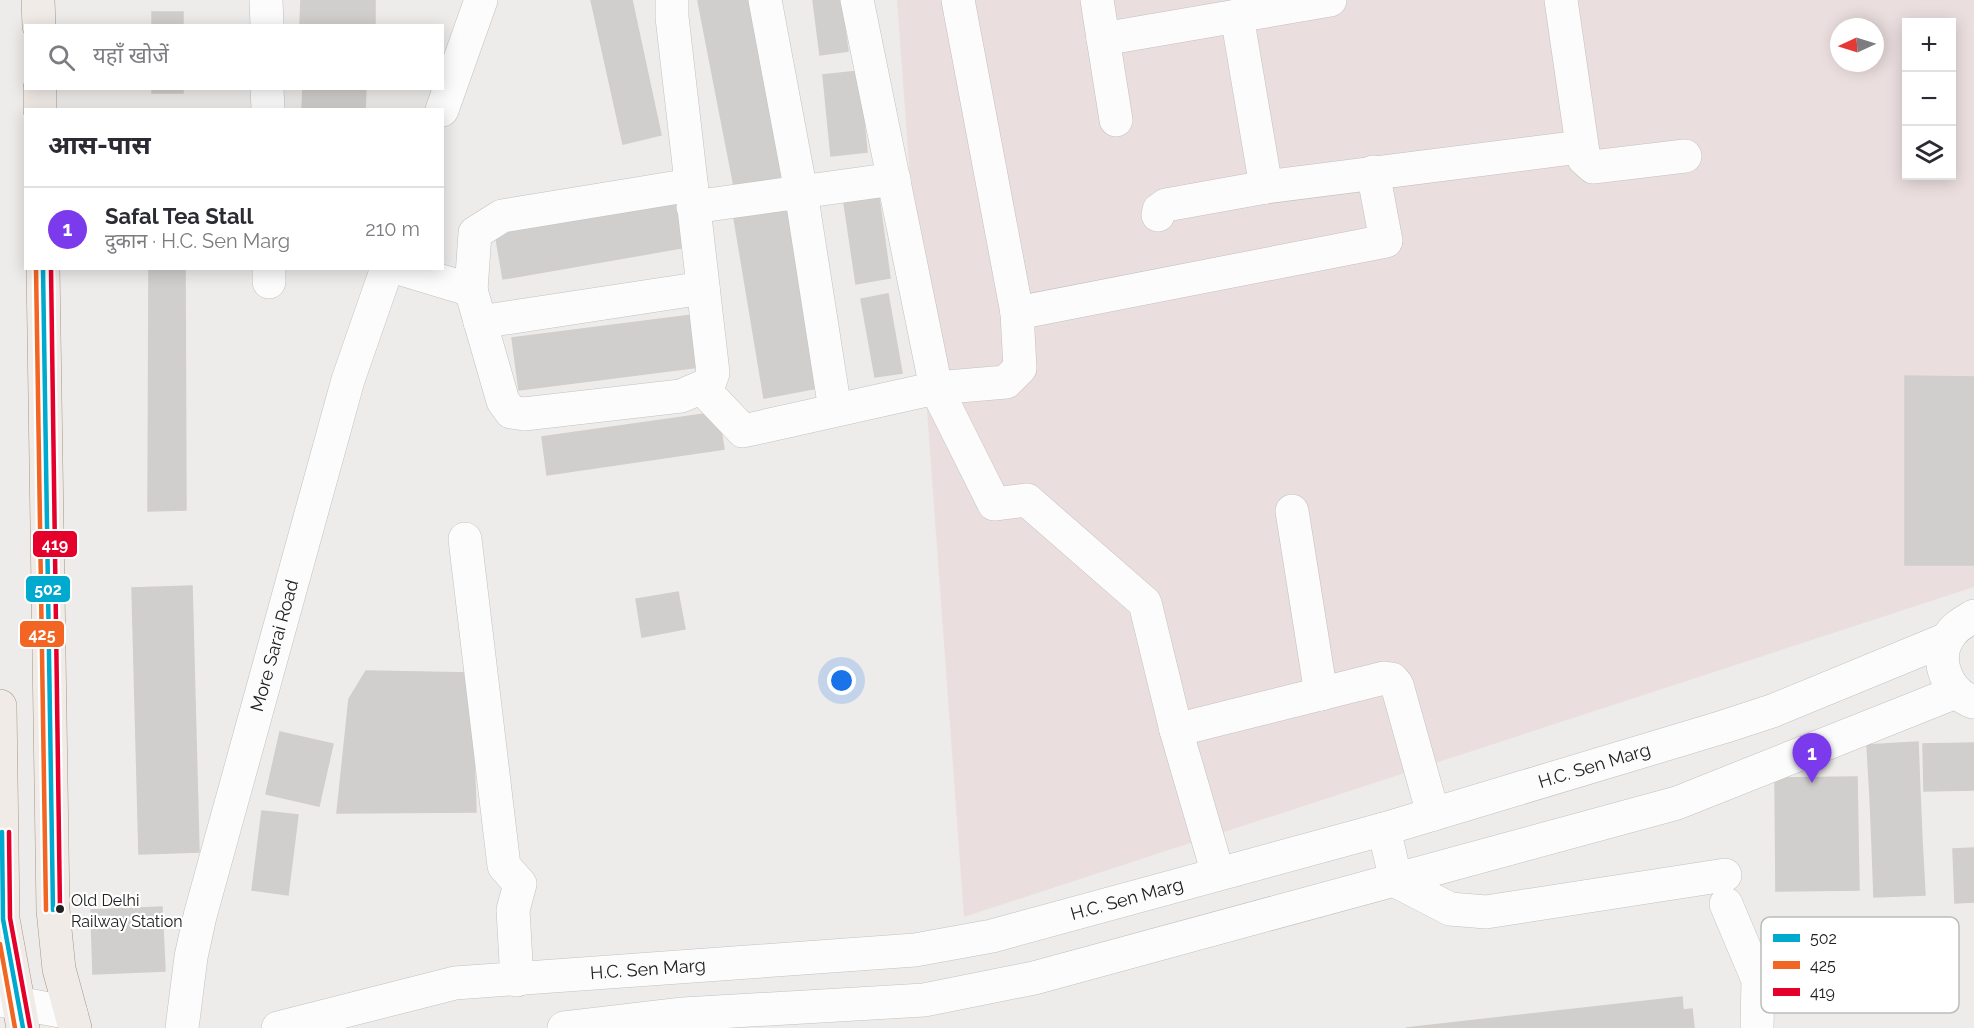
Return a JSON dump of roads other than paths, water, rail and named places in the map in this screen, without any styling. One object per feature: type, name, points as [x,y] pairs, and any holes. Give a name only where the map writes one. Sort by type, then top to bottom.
[{"type":"main road","points":[[38,0],[39,24]]},
{"type":"main road","points":[[40,90],[40,108]]},
{"type":"main road","points":[[43,270],[53,910],[60,969],[73,1020]]},
{"type":"main road","points":[[0,706],[3,919],[14,1010]]},
{"type":"street","points":[[266,0],[267,24]]},
{"type":"street","points":[[443,108],[481,0]]},
{"type":"street","points":[[672,0],[672,17],[692,196],[713,374],[709,384],[703,389],[670,398],[524,414],[511,412],[503,401],[471,290],[475,233],[502,216],[692,196],[801,192],[894,179]]},
{"type":"street","points":[[765,0],[801,192],[833,397]]},
{"type":"street","points":[[857,0],[936,388],[994,504],[1027,500],[1145,603],[1176,730],[1218,874]]},
{"type":"street","points":[[703,389],[743,431],[936,388],[1006,382],[1020,368],[1017,313],[958,0]]},
{"type":"street","points":[[1097,0],[1116,120]]},
{"type":"street","points":[[1103,39],[1224,11],[1330,0]]},
{"type":"street","points":[[1561,0],[1580,147],[1584,159],[1593,167],[1685,156]]},
{"type":"street","points":[[1224,11],[1266,187]]},
{"type":"street","points":[[267,90],[267,108]]},
{"type":"street","points":[[1158,215],[1159,210],[1166,205],[1266,187],[1580,147]]},
{"type":"street","points":[[1017,313],[1386,241],[1373,172]]},
{"type":"street","name":"More Sarai Road","points":[[182,1028],[191,957],[200,916],[348,380],[386,270]]},
{"type":"street","points":[[405,270],[471,290]]},
{"type":"street","points":[[480,322],[703,288]]},
{"type":"street","points":[[1292,511],[1321,693]]},
{"type":"street","points":[[465,539],[504,866],[520,884],[513,910],[517,980]]},
{"type":"street","points":[[564,1028],[683,1014],[818,1017],[924,1000],[1034,978],[1677,803],[1965,697],[1946,676],[1942,657],[1947,639],[1959,624],[1974,616]]},
{"type":"street","name":"H.C. Sen Marg","points":[[278,1028],[455,983],[915,950],[993,936],[1384,829],[1772,711],[1947,639]]},
{"type":"street","points":[[1176,730],[1384,678],[1393,680],[1397,685],[1433,814]]},
{"type":"street","points":[[1384,829],[1396,881],[1450,909],[1474,913],[1726,889],[1758,981],[1757,1028]]},
{"type":"street","points":[[14,1010],[73,1020]]},
{"type":"place","name":"Safal Tea Stall","points":[[1812,783]]},
{"type":"place","name":"Old Delhi Railway Station","points":[[60,909]]}]
